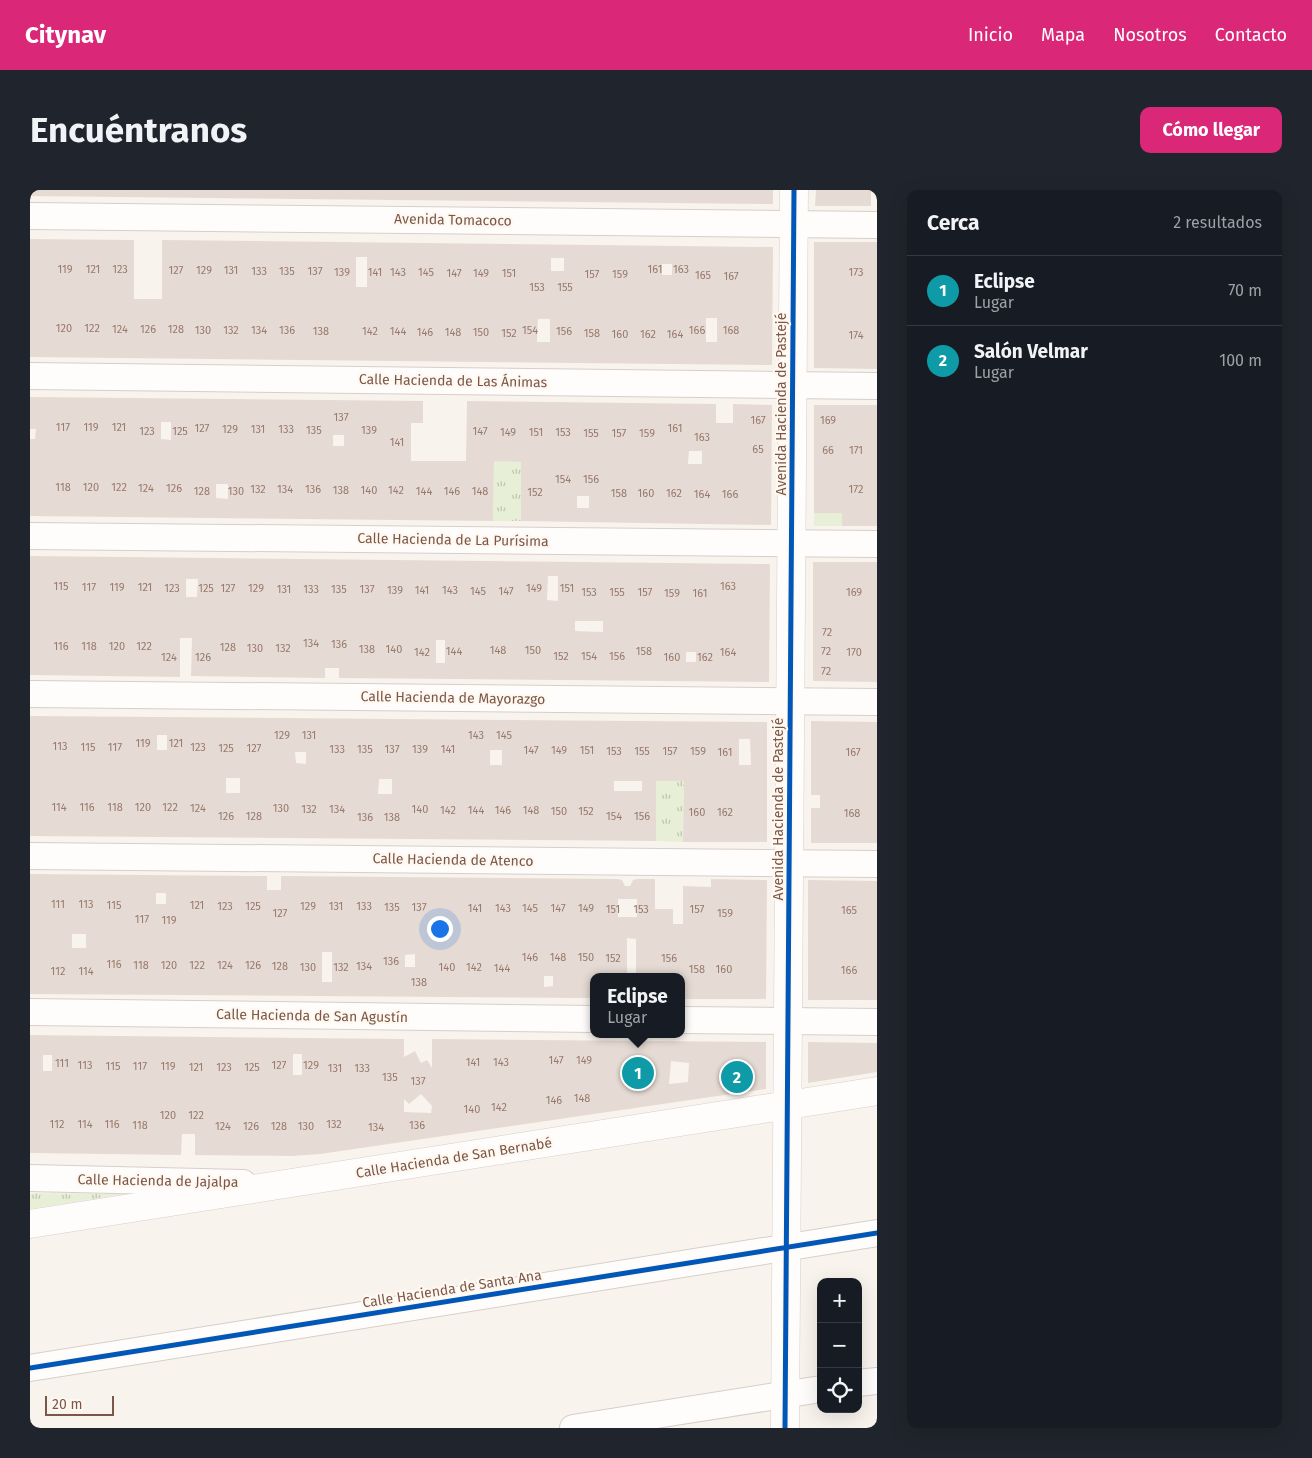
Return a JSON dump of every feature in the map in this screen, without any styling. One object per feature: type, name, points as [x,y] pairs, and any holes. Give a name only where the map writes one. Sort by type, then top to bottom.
[{"type":"street","name":"Avenida Hacienda de Pastejé","points":[[784,1428],[794,190]]},
{"type":"street","name":"Avenida Tomacoco","points":[[30,216],[877,225]]},
{"type":"street","name":"Calle Hacienda de Las Ánimas","points":[[30,376],[877,386]]},
{"type":"street","name":"Calle Hacienda de La Purísima","points":[[30,536],[877,544]]},
{"type":"street","name":"Calle Hacienda de Mayorazgo","points":[[30,694],[877,702]]},
{"type":"street","name":"Calle Hacienda de Atenco","points":[[30,856],[877,864]]},
{"type":"street","name":"Calle Hacienda de San Agustín","points":[[30,1012],[590,1019]]},
{"type":"street","points":[[685,1020],[877,1022]]},
{"type":"street","name":"Calle Hacienda de San Bernabé","points":[[30,1224],[877,1091]]},
{"type":"street","name":"Calle Hacienda de Jajalpa","points":[[30,1178],[286,1184]]},
{"type":"street","name":"Calle Hacienda de Santa Ana","points":[[30,1368],[877,1233]]},
{"type":"street","points":[[862,1383],[877,1381]]},
{"type":"street","points":[[574,1428],[817,1390]]},
{"type":"green space","points":[[494,461],[521,462],[521,521],[493,521]]},
{"type":"green space","points":[[814,513],[842,513],[842,526],[814,526]]},
{"type":"green space","points":[[656,781],[684,781],[683,842],[656,841]]},
{"type":"green space","points":[[30,1193],[124,1194],[30,1209]]},
{"type":"building","points":[[30,190],[773,190],[773,204],[30,196]]},
{"type":"building","points":[[816,190],[871,190],[871,206],[815,206]]},
{"type":"building","points":[[30,239],[134,240],[134,299],[162,299],[162,240],[773,247],[772,365],[30,357]],"holes":[[[356,257],[367,257],[367,287],[356,287]],[[551,258],[564,258],[564,271],[551,271]],[[662,264],[672,264],[672,275],[662,275]],[[706,318],[717,318],[717,342],[706,342]],[[538,319],[550,319],[550,342],[537,342]]]},
{"type":"building","points":[[814,242],[877,242],[877,369],[814,368]]},
{"type":"building","points":[[30,397],[423,401],[423,423],[411,423],[411,461],[466,461],[467,401],[716,404],[716,423],[733,423],[733,404],[772,405],[771,525],[521,521],[521,462],[494,461],[493,521],[30,516],[30,439],[35,439],[36,429],[30,429]],"holes":[[[161,422],[171,422],[171,440],[161,439]],[[333,435],[344,435],[344,446],[333,446]],[[689,451],[702,451],[702,464],[688,464]],[[216,484],[228,484],[228,499],[216,498]],[[577,496],[589,496],[589,508],[577,508]]]},
{"type":"building","points":[[814,405],[877,405],[877,526],[842,526],[842,513],[814,513]]},
{"type":"building","points":[[30,556],[770,564],[769,682],[339,678],[339,668],[325,668],[325,678],[191,676],[192,638],[180,638],[180,677],[30,675]],"holes":[[[548,576],[558,576],[558,601],[547,600]],[[186,579],[198,579],[197,597],[186,597]],[[575,621],[603,621],[603,632],[575,631]],[[436,640],[445,640],[445,663],[436,663]],[[686,652],[696,652],[696,662],[686,662]]]},
{"type":"building","points":[[813,562],[877,562],[877,682],[813,681]]},
{"type":"building","points":[[30,716],[767,722],[767,842],[683,842],[684,781],[656,781],[656,841],[30,836]],"holes":[[[157,735],[167,735],[167,750],[157,750]],[[739,739],[750,739],[751,765],[739,765]],[[490,750],[502,750],[502,765],[490,765]],[[295,752],[306,752],[306,764],[296,763]],[[226,778],[240,778],[240,793],[226,793]],[[379,779],[392,779],[392,794],[378,794]],[[614,781],[642,781],[642,791],[614,791]]]},
{"type":"building","points":[[811,721],[877,722],[877,843],[811,843],[811,808],[820,808],[820,795],[811,795]]},
{"type":"building","points":[[30,874],[267,876],[267,890],[281,890],[281,876],[618,879],[622,880],[625,886],[630,886],[633,880],[637,879],[655,879],[655,909],[673,909],[673,924],[683,924],[683,886],[711,887],[711,879],[767,880],[766,999],[685,999],[685,973],[636,973],[636,939],[627,938],[627,973],[590,973],[590,998],[30,994]],"holes":[[[156,893],[166,893],[166,904],[156,904]],[[618,899],[637,899],[637,917],[618,917]],[[72,934],[86,934],[86,948],[72,948]],[[322,952],[332,952],[332,982],[322,982]],[[415,954],[415,967],[405,967],[405,955]],[[544,976],[553,976],[553,986],[544,987]]]},
{"type":"building","points":[[808,880],[877,881],[877,1000],[808,1000]]},
{"type":"building","points":[[30,1035],[404,1039],[404,1057],[415,1051],[421,1063],[427,1060],[432,1068],[432,1039],[766,1042],[766,1089],[320,1154],[292,1156],[195,1155],[195,1134],[182,1134],[181,1155],[30,1153]],"holes":[[[293,1054],[302,1054],[302,1075],[293,1075]],[[43,1055],[52,1055],[52,1071],[43,1071]],[[671,1061],[689,1063],[688,1082],[669,1084]],[[421,1094],[432,1106],[431,1113],[404,1112],[404,1099],[409,1104]]]},
{"type":"building","points":[[808,1042],[877,1043],[877,1072],[808,1083]]},
{"type":"cycle path","points":[[785,1428],[794,190]]},
{"type":"cycle path","points":[[30,1368],[877,1233]]},
{"type":"place","name":"Eclipse","points":[[638,1073]]},
{"type":"place","name":"Salón Velmar","points":[[737,1077]]}]
